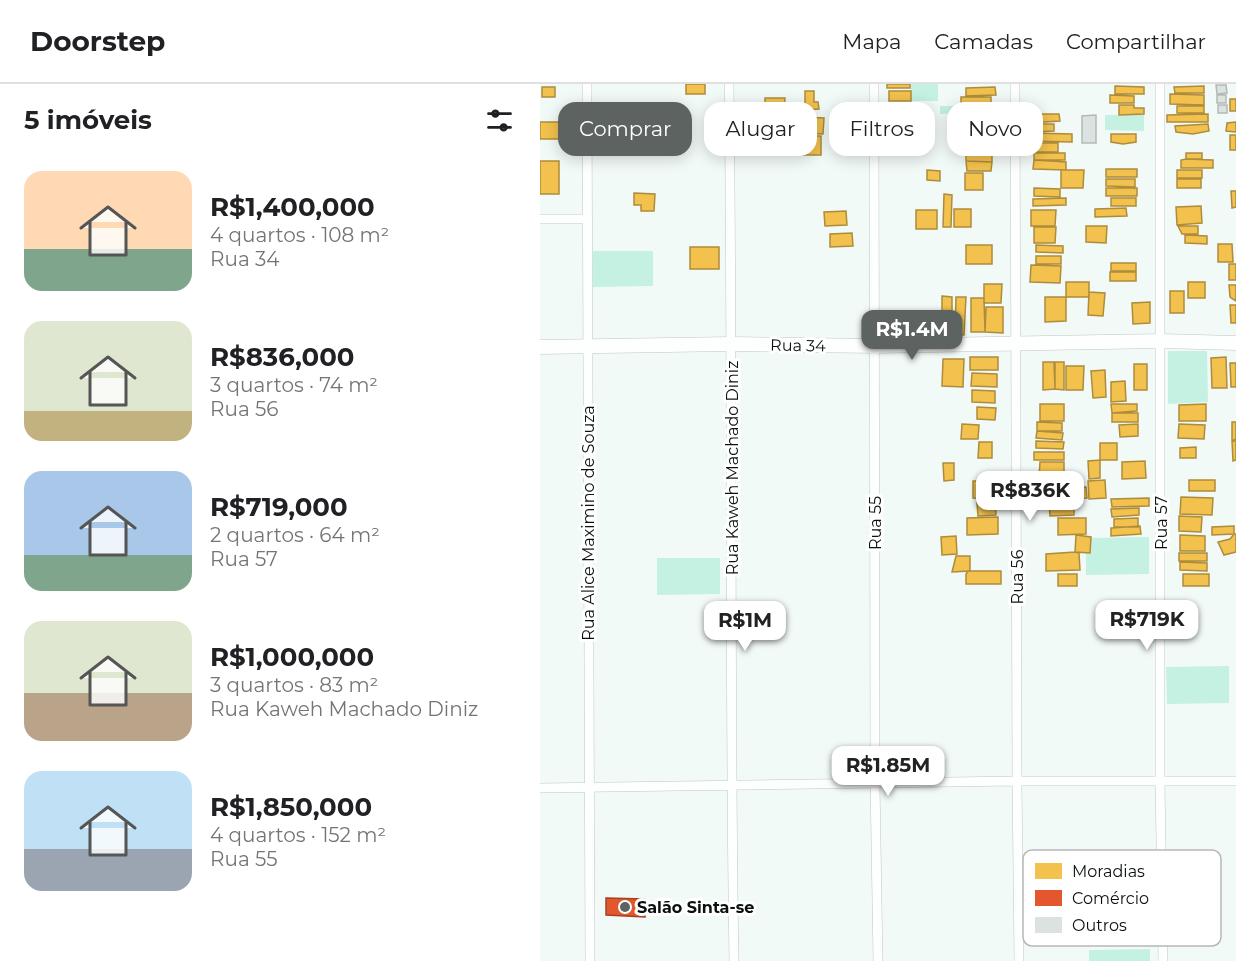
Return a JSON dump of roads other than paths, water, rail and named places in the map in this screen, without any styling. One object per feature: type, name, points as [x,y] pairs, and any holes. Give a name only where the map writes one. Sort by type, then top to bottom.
[{"type":"street","name":"Rua Alice Maximino de Souza","points":[[587,84],[590,961]]},
{"type":"street","name":"Rua Kaweh Machado Diniz","points":[[729,84],[732,344],[731,786],[734,961]]},
{"type":"street","name":"Rua 55","points":[[874,84],[875,783],[878,961]]},
{"type":"street","name":"Rua 56","points":[[1015,84],[1019,961]]},
{"type":"street","name":"Rua 57","points":[[1160,84],[1161,850]]},
{"type":"street","points":[[540,219],[588,219]]},
{"type":"street","name":"Rua 34","points":[[540,347],[732,344],[875,346],[1161,341],[1236,343]]},
{"type":"street","points":[[540,788],[875,783],[1236,782]]},
{"type":"street","name":"Rua 57","points":[[1163,946],[1163,961]]},
{"type":"place","name":"Salão Sinta-se","points":[[625,907]]}]
